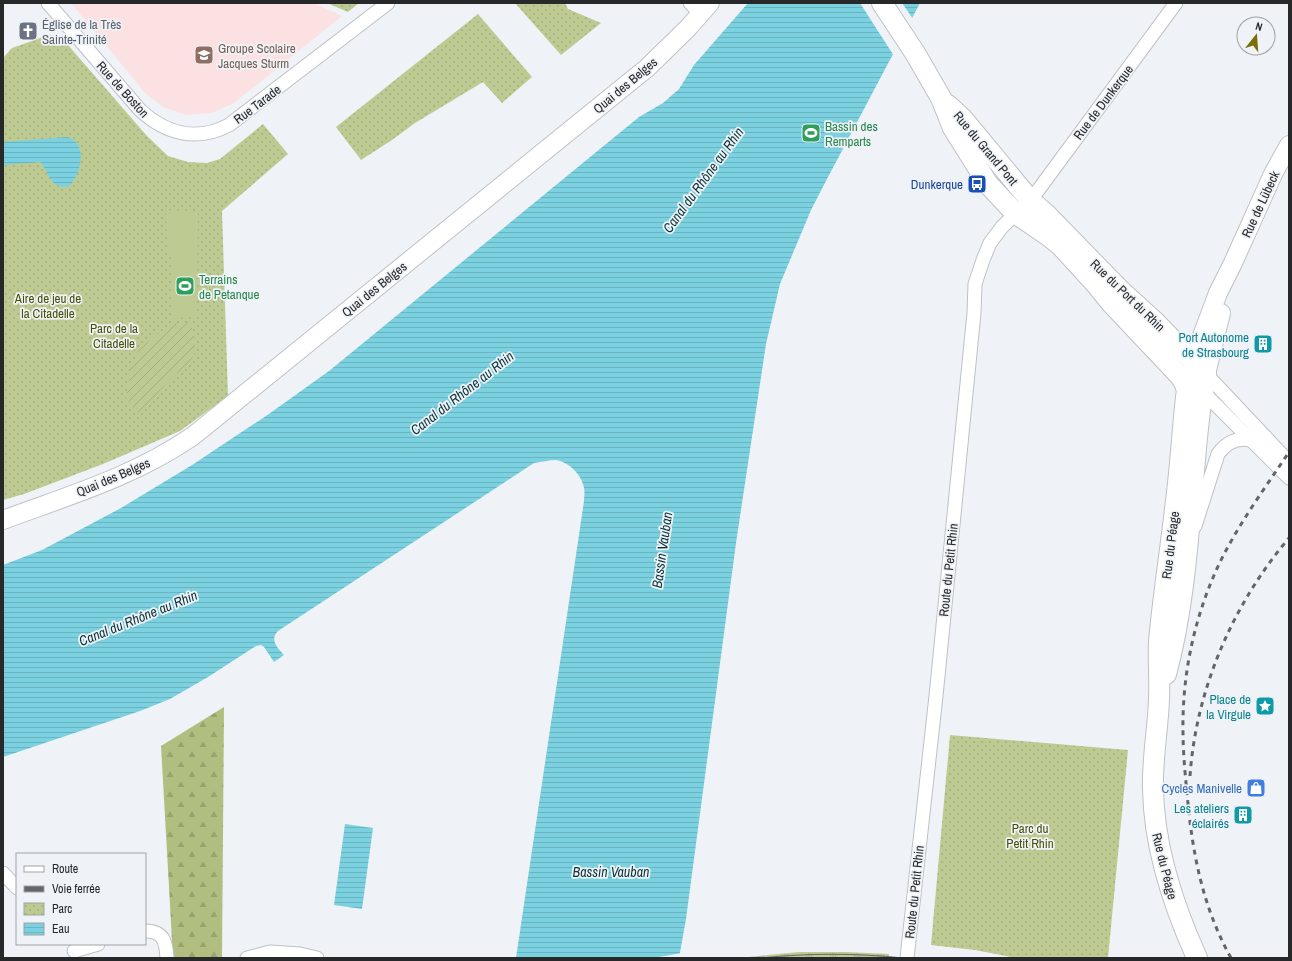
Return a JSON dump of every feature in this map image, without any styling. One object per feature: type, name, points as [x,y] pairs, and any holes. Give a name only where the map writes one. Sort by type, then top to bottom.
[{"type":"main road","name":"Rue du Grand Pont","points":[[882,3],[941,98],[963,119],[1023,206]]},
{"type":"main road","name":"Quai des Belges","points":[[3,520],[122,476],[172,450],[193,436],[647,68],[688,28],[700,6]]},
{"type":"main road","name":"Rue de Lübeck","points":[[1196,378],[1233,263],[1273,174],[1289,145]]},
{"type":"main road","name":"Rue du Port du Rhin","points":[[1023,206],[1050,217],[1121,291],[1155,322],[1196,378],[1185,384],[1180,376],[1023,206]]},
{"type":"main road","name":"Rue du Péage","points":[[1160,698],[1174,645],[1187,549],[1196,378]]},
{"type":"main road","name":"Rue du Péage","points":[[1196,378],[1167,566],[1159,643],[1160,698],[1152,789],[1155,823],[1160,850],[1174,903],[1197,958]]},
{"type":"street","name":"Rue de Boston","points":[[48,3],[140,110],[156,123],[172,130]]},
{"type":"street","name":"Rue Tarade","points":[[172,130],[184,133],[207,134],[219,131],[229,126],[388,3]]},
{"type":"street","name":"Rue de Dunkerque","points":[[1023,206],[1176,3]]},
{"type":"street","name":"Route du Petit Rhin","points":[[907,958],[936,696],[974,313],[975,284],[990,244],[998,232],[1023,206]]},
{"type":"street","name":"Rue du Port du Rhin","points":[[1196,378],[1250,440],[1289,478]]},
{"type":"street","name":"Rue du Port du Rhin","points":[[1196,378],[1289,462]]},
{"type":"street","name":"Rue du Péage","points":[[1187,549],[1218,454],[1221,449],[1230,442],[1241,439],[1250,440]]},
{"type":"street","points":[[3,873],[16,887]]},
{"type":"street","points":[[146,931],[153,931],[164,939],[167,958]]},
{"type":"street","points":[[74,951],[95,945]]},
{"type":"street","points":[[247,958],[270,952],[300,954],[317,958]]},
{"type":"shaded area","name":"Groupe Scolaire Jacques Sturm","points":[[71,3],[314,3],[342,16],[234,103],[212,113],[186,115],[163,107],[146,94]]},
{"type":"green space","points":[[327,3],[359,3],[348,12]]},
{"type":"green space","points":[[515,3],[565,3],[568,9],[601,23],[561,55]]},
{"type":"green space","points":[[478,14],[532,77],[502,103],[483,82],[415,123],[361,160],[336,127]]},
{"type":"green space","name":"Parc de la Citadelle","points":[[49,35],[61,37],[147,136],[168,156],[188,162],[207,163],[220,159],[263,124],[288,154],[222,211],[228,396],[180,431],[103,464],[24,494],[3,500],[3,58],[12,48]]},
{"type":"green space","name":"Terrains de Petanque","points":[[166,210],[198,211],[197,316],[172,319],[172,257],[167,252]]},
{"type":"green space","points":[[191,322],[195,341],[194,355],[188,365],[173,376],[139,414],[126,398],[131,368],[139,349],[171,324]]},
{"type":"green space","points":[[224,707],[222,958],[173,958],[161,746]]},
{"type":"green space","name":"Parc du Petit Rhin","points":[[950,735],[1128,750],[1108,958],[1016,958],[975,950],[931,945]]},
{"type":"green space","points":[[799,952],[889,954],[889,958],[737,958]]},
{"type":"water","points":[[748,3],[920,3],[811,210],[780,284],[766,344],[736,543],[686,919],[679,958],[516,958],[584,501],[584,490],[581,478],[570,466],[561,461],[553,460],[534,463],[278,631],[275,634],[274,641],[284,655],[274,662],[264,647],[261,645],[256,646],[208,677],[170,699],[140,711],[3,757],[3,565],[42,550],[121,508],[192,465],[266,416],[329,371],[639,117],[663,103],[679,89],[694,65]]},
{"type":"water","points":[[68,137],[74,140],[77,144],[80,150],[81,161],[75,179],[68,187],[62,187],[53,182],[40,162],[3,165],[3,142]]},
{"type":"water","points":[[345,824],[373,828],[362,909],[334,905]]},
{"type":"pier","points":[[860,3],[902,3],[913,19],[894,56]]},
{"type":"pier","points":[[682,953],[681,958],[654,958],[659,957]]},
{"type":"tram line","points":[[761,958],[832,954],[903,958]]},
{"type":"railway","points":[[1231,958],[1213,918],[1195,857],[1189,815],[1183,740],[1184,691],[1190,651],[1195,631],[1207,592],[1215,573],[1240,526],[1289,452]]},
{"type":"railway","points":[[1190,776],[1200,711],[1209,680],[1221,649],[1235,619],[1251,591],[1289,538]]},
{"type":"place","name":"Église de la Très Sainte-Trinité","points":[[28,31]]},
{"type":"place","name":"Groupe Scolaire Jacques Sturm","points":[[204,55]]},
{"type":"place","name":"Bassin des Remparts","points":[[811,133]]},
{"type":"place","name":"Dunkerque","points":[[977,184]]},
{"type":"place","name":"Terrains de Petanque","points":[[185,286]]},
{"type":"place","name":"Port Autonome de Strasbourg","points":[[1263,344]]},
{"type":"place","name":"Place de la Virgule","points":[[1265,706]]},
{"type":"place","name":"Cycles Manivelle","points":[[1256,788]]},
{"type":"place","name":"Les ateliers éclairés","points":[[1243,815]]},
{"type":"water label","name":"Canal du Rhône au Rhin","points":[[703,180]]},
{"type":"water label","name":"Canal du Rhône au Rhin","points":[[462,393]]},
{"type":"water label","name":"Bassin Vauban","points":[[662,550]]},
{"type":"water label","name":"Canal du Rhône au Rhin","points":[[138,618]]},
{"type":"water label","name":"Bassin Vauban","points":[[611,872]]},
{"type":"park label","name":"Aire de jeu de la Citadelle","points":[[48,306]]}]
